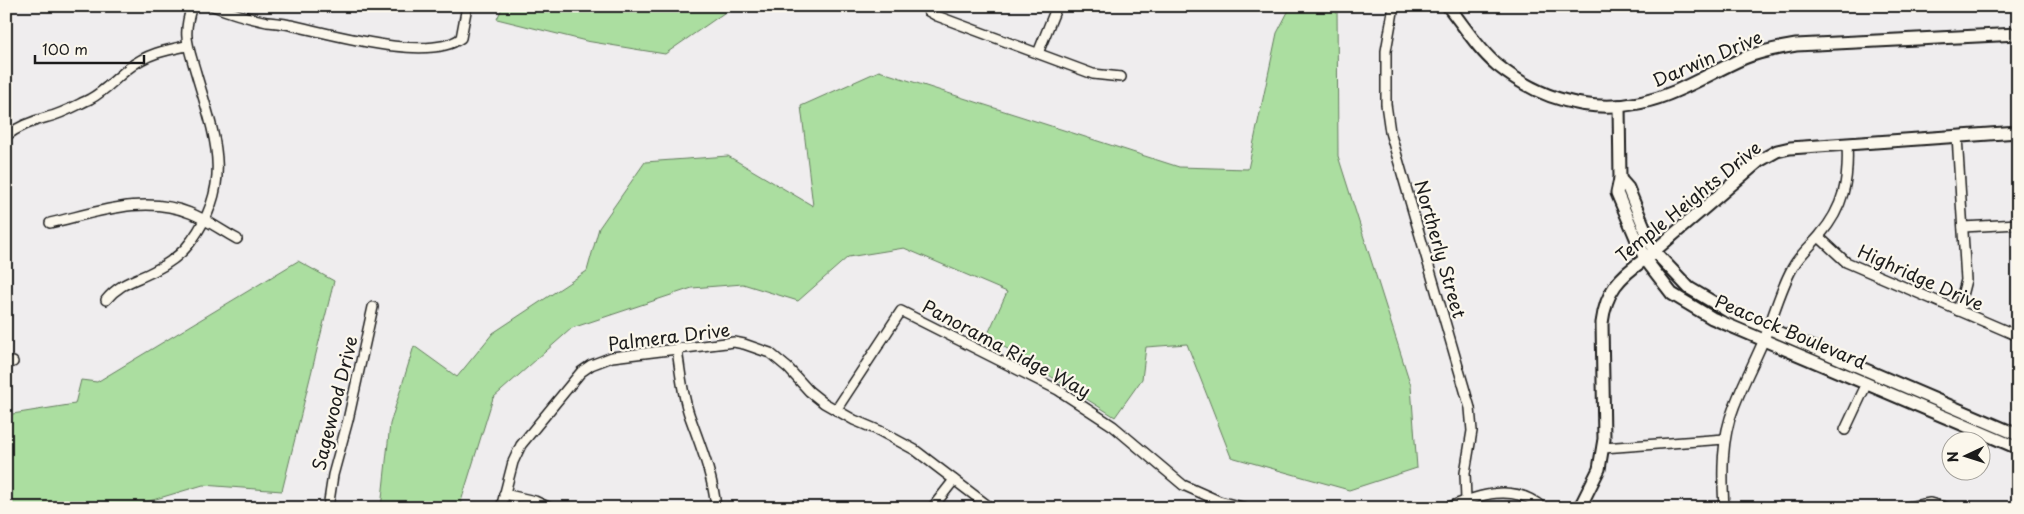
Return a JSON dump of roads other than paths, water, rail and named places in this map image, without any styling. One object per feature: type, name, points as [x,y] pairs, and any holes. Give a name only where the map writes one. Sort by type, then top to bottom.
[{"type":"street","points":[[106,300],[115,288],[155,271],[178,255],[192,241],[204,221],[212,202],[218,177],[218,153],[186,46],[186,22],[192,6]]},
{"type":"street","points":[[213,6],[238,16],[288,24],[346,38],[403,47],[452,44],[461,38],[467,6]]},
{"type":"street","points":[[1038,53],[1057,6]]},
{"type":"street","name":"Northerly Street","points":[[1394,6],[1391,11],[1386,51],[1386,104],[1390,132],[1470,408],[1472,431],[1465,473],[1466,500]]},
{"type":"street","name":"Darwin Drive","points":[[1448,6],[1496,64],[1526,86],[1561,100],[1591,106],[1619,106],[1651,100],[1674,92],[1745,57],[1768,50],[1796,45],[2018,34]]},
{"type":"street","points":[[927,9],[1093,74],[1121,77]]},
{"type":"street","points":[[6,136],[17,128],[49,117],[92,98],[130,67],[146,57],[186,46]]},
{"type":"street","name":"Peacock Boulevard","points":[[1619,106],[1620,179],[1617,192],[1645,259],[1672,294],[1712,318],[2018,448]]},
{"type":"street","name":"Temple Heights Drive","points":[[1577,508],[1599,469],[1603,448],[1602,323],[1604,307],[1614,286],[1625,273],[1645,259],[1759,161],[1777,151],[1790,148],[2018,132]]},
{"type":"street","points":[[1957,136],[1966,280],[1958,311]]},
{"type":"street","points":[[1724,508],[1722,475],[1724,439],[1733,408],[1792,268],[1805,250],[1833,220],[1844,196],[1848,163],[1847,144]]},
{"type":"street","name":"Peacock Boulevard","points":[[1620,179],[1628,188],[1654,251],[1689,288],[1728,311],[2018,435]]},
{"type":"street","points":[[50,223],[131,205],[157,205],[190,212],[237,239]]},
{"type":"street","points":[[1963,227],[2018,224]]},
{"type":"street","name":"Highridge Drive","points":[[1819,237],[1846,262],[2018,336]]},
{"type":"street","name":"Sagewood Drive","points":[[328,508],[333,475],[348,420],[374,307]]},
{"type":"street","name":"Panorama Ridge Way","points":[[836,410],[901,311],[1058,390],[1113,426],[1182,485],[1219,501],[1246,508]]},
{"type":"street","name":"Palmera Drive","points":[[501,508],[513,462],[521,445],[581,372],[590,365],[612,357],[734,342],[770,353],[824,403],[915,450],[991,508]]},
{"type":"street","points":[[677,348],[688,412],[704,454],[716,508]]},
{"type":"street","points":[[1845,430],[1867,383]]},
{"type":"street","points":[[1603,448],[1724,439]]},
{"type":"street","points":[[932,508],[954,480]]},
{"type":"street","points":[[1447,508],[1480,495],[1506,492],[1527,497],[1543,508]]},
{"type":"street","points":[[504,494],[535,501],[550,508]]},
{"type":"street","points":[[1902,508],[1930,503],[1948,508]]}]
